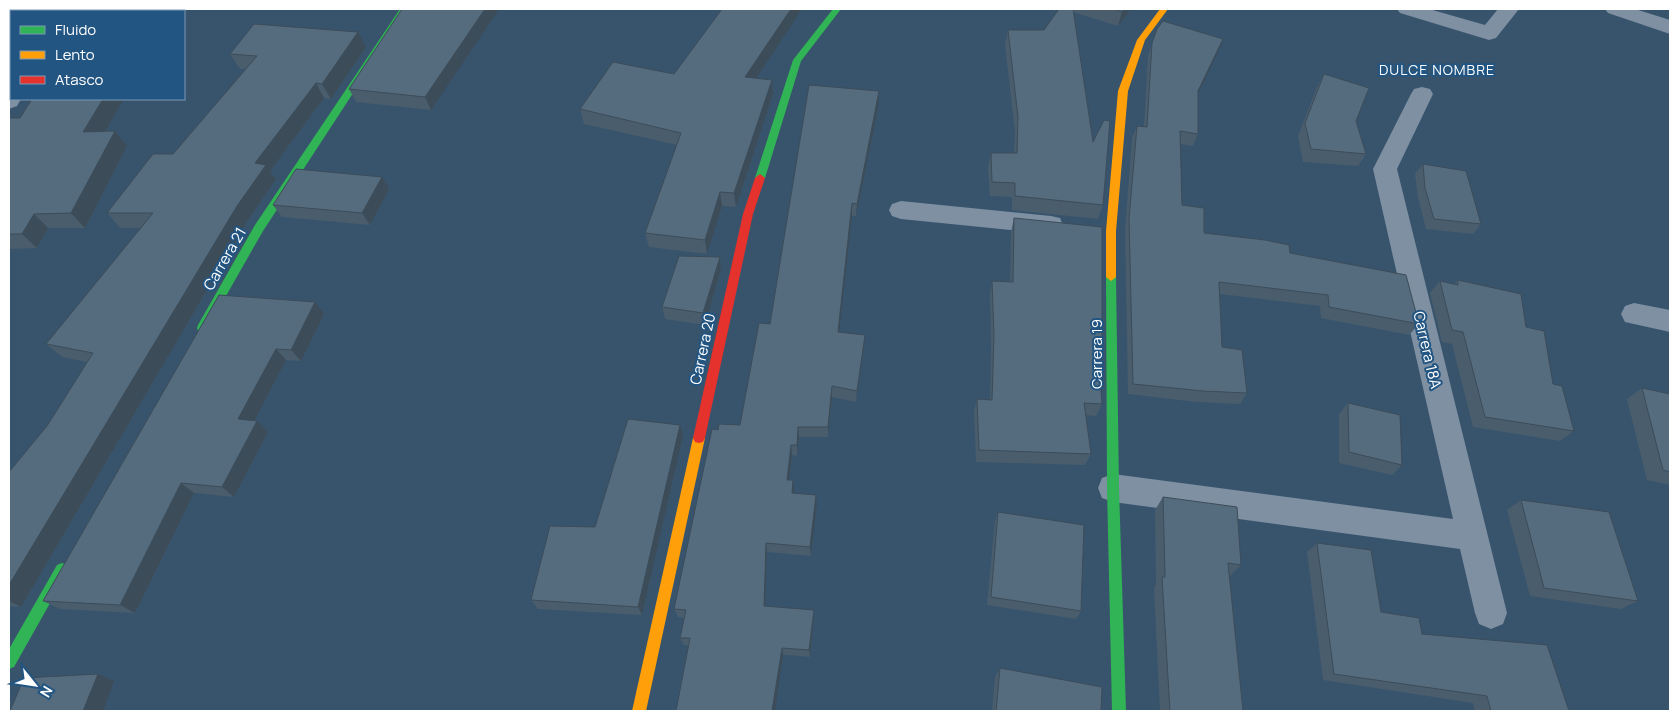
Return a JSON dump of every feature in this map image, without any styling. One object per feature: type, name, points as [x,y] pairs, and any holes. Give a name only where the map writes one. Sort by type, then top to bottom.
[{"type":"street","name":"Carrera 21","points":[[196,339],[260,228],[404,9]]},
{"type":"street","name":"Carrera 20","points":[[639,711],[748,214],[796,60],[837,9]]},
{"type":"street","name":"Carrera 19","points":[[1119,711],[1113,488],[1092,229],[1123,91],[1141,40],[1164,9]]},
{"type":"street","points":[[1407,9],[1490,33],[1509,9]]},
{"type":"street","points":[[1615,9],[1670,26]]},
{"type":"street","name":"Carrera 18A","points":[[1422,94],[1385,170],[1471,536],[1491,612]]},
{"type":"street","points":[[901,210],[1092,229]]},
{"type":"street","points":[[1634,314],[1670,321]]},
{"type":"street","points":[[1113,488],[1471,536]]},
{"type":"street","points":[[9,662],[68,560]]},
{"type":"building","points":[[75,9],[141,9],[140,10]]},
{"type":"building","points":[[402,9],[485,9],[425,97],[349,89]]},
{"type":"building","points":[[722,9],[791,9],[745,77],[772,80],[734,193],[720,192],[705,240],[645,233],[681,133],[580,109],[613,62],[674,74]]},
{"type":"building","points":[[1059,9],[1073,9],[1093,142],[1104,120],[1110,121],[1103,205],[1015,196],[1015,183],[992,182],[991,153],[1017,153],[1018,117],[1008,30],[1044,30]]},
{"type":"building","points":[[1113,9],[1124,9],[1122,12]]},
{"type":"building","points":[[1163,21],[1223,39],[1198,91],[1198,134],[1180,131],[1182,205],[1204,208],[1204,233],[1265,240],[1289,245],[1290,253],[1406,275],[1419,324],[1329,307],[1328,295],[1219,282],[1222,347],[1242,350],[1247,393],[1133,384],[1129,219],[1137,126],[1147,127],[1152,43],[1157,29]]},
{"type":"building","points":[[254,24],[358,32],[322,84],[316,83],[255,163],[266,165],[237,206],[9,585],[9,472],[47,426],[93,353],[46,344],[153,213],[107,213],[153,154],[173,154],[257,56],[230,54]]},
{"type":"building","points":[[1324,74],[1369,88],[1356,121],[1366,154],[1311,149],[1305,123]]},
{"type":"building","points":[[809,85],[879,91],[857,204],[852,203],[838,332],[865,335],[857,391],[832,386],[828,427],[798,427],[797,445],[791,445],[787,480],[793,480],[792,493],[816,495],[810,547],[766,543],[764,606],[814,610],[809,650],[782,648],[772,711],[676,711],[690,638],[680,638],[686,610],[674,609],[712,429],[718,430],[719,424],[740,425],[759,323],[770,324]]},
{"type":"building","points":[[31,100],[102,100],[83,132],[115,131],[71,213],[34,214],[22,234],[9,234],[9,118],[20,118]]},
{"type":"building","points":[[1423,164],[1466,171],[1481,224],[1434,219],[1425,188]]},
{"type":"building","points":[[296,169],[382,177],[362,213],[273,205]]},
{"type":"building","points":[[1014,218],[1102,227],[1102,379],[1100,378],[1102,404],[1084,403],[1091,454],[979,450],[977,399],[992,400],[994,335],[992,281],[1013,282]]},
{"type":"building","points":[[679,256],[720,257],[703,313],[662,307]]},
{"type":"building","points":[[1458,280],[1521,294],[1526,327],[1544,331],[1553,384],[1562,386],[1574,431],[1485,417],[1463,332],[1452,330],[1440,281],[1458,285]]},
{"type":"building","points":[[219,295],[315,302],[291,350],[276,349],[238,419],[257,421],[222,487],[181,483],[120,605],[43,601]]},
{"type":"building","points":[[1642,388],[1670,394],[1670,472],[1663,470]]},
{"type":"building","points":[[1348,403],[1400,415],[1402,465],[1349,452]]},
{"type":"building","points":[[628,419],[680,425],[638,607],[531,600],[550,526],[595,527]]},
{"type":"building","points":[[1163,497],[1237,507],[1241,565],[1228,563],[1243,711],[1170,711],[1162,577],[1165,577]]},
{"type":"building","points":[[1521,500],[1609,512],[1638,601],[1544,588]]},
{"type":"building","points":[[998,512],[1084,525],[1081,611],[991,597]]},
{"type":"building","points":[[1317,543],[1371,550],[1381,612],[1419,618],[1422,634],[1547,645],[1569,711],[1491,711],[1487,696],[1334,674]]},
{"type":"building","points":[[1000,668],[1102,687],[1101,711],[996,711]]},
{"type":"building","points":[[98,674],[83,711],[10,711],[24,678]]},
{"type":"traffic: fast","points":[[202,328],[259,228],[404,9]]},
{"type":"traffic: fast","points":[[760,178],[797,60],[837,9]]},
{"type":"traffic: fast","points":[[1111,277],[1113,488],[1119,711]]},
{"type":"traffic: fast","points":[[9,662],[62,569]]},
{"type":"traffic: slow","points":[[1111,277],[1111,231],[1123,91],[1141,40],[1164,9]]},
{"type":"traffic: slow","points":[[639,711],[699,438]]},
{"type":"traffic: jam","points":[[699,438],[748,214],[760,178]]},
{"type":"district","name":"DULCE NOMBRE","points":[[1437,70]]}]
